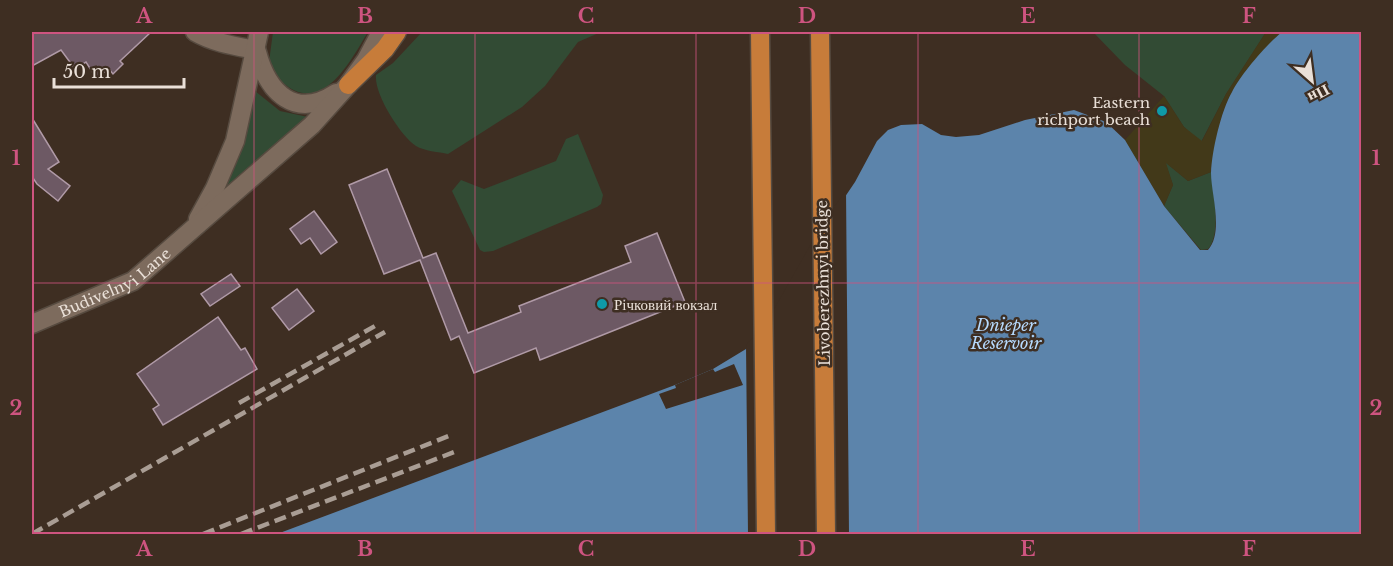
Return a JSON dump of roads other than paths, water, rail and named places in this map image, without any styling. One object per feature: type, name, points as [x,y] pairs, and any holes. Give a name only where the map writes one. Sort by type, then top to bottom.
[{"type":"main road","points":[[348,85],[385,49],[398,32]]},
{"type":"main road","points":[[760,32],[766,534]]},
{"type":"main road","name":"Livoberezhnyi bridge","points":[[820,32],[826,534]]},
{"type":"street","points":[[195,32],[227,45],[258,41]]},
{"type":"street","name":"Budivelnyi Lane","points":[[32,324],[133,281],[312,125],[348,85],[366,60],[381,32]]},
{"type":"street","points":[[258,41],[266,78],[285,98],[304,105],[325,100],[348,85]]},
{"type":"street","points":[[191,231],[215,188],[235,141],[258,41]]},
{"type":"water","name":"Dnieper Reservoir","points":[[1282,32],[1361,32],[1361,534],[277,534],[675,385],[713,369],[746,349],[769,324],[826,225],[855,182],[877,141],[888,130],[901,125],[922,124],[941,135],[956,137],[979,135],[1025,120],[1074,110],[1106,122],[1125,140],[1164,206],[1200,250],[1208,250],[1213,242],[1216,223],[1212,164],[1224,109],[1242,77]]},
{"type":"railway","points":[[239,403],[375,326]]},
{"type":"railway","points":[[32,534],[385,332]]},
{"type":"railway","points":[[203,534],[451,435]]},
{"type":"railway","points":[[241,534],[457,451]]},
{"type":"place","name":"Eastern richport beach","points":[[1162,111]]},
{"type":"place","name":"Річковий вокзал","points":[[602,304]]}]
